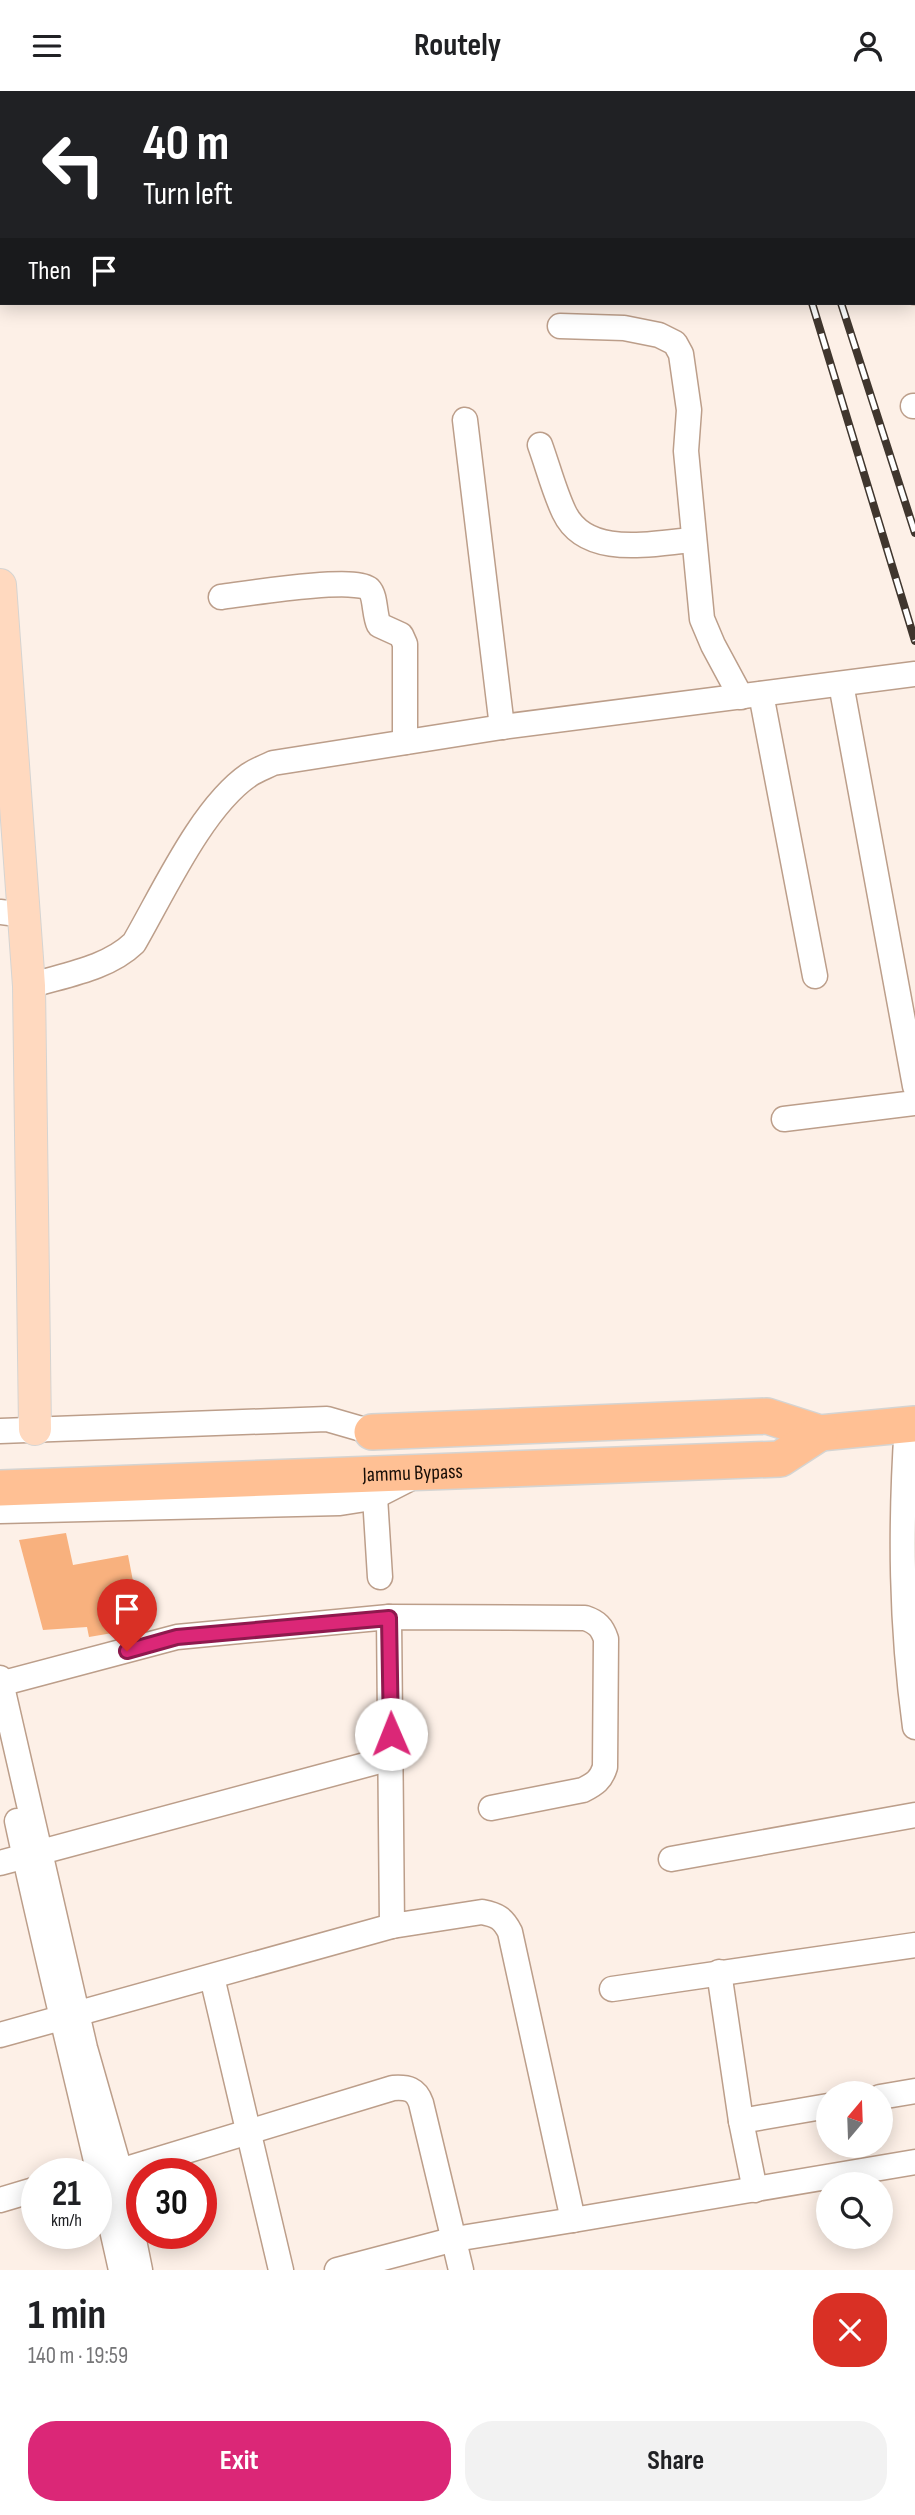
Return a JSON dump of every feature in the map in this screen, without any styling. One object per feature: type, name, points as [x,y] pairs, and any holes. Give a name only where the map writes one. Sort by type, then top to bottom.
[{"type":"highway","name":"Jammu Bypass","points":[[372,1432],[767,1416],[820,1433],[911,1424]]},
{"type":"highway","name":"Jammu Bypass","points":[[0,1488],[780,1459],[820,1433]]},
{"type":"main road","points":[[0,585],[12,914],[29,986],[35,1429]]},
{"type":"street","points":[[560,326],[624,328],[659,335],[674,342],[681,354],[689,410],[686,451],[702,619],[713,645],[751,695],[815,976]]},
{"type":"street","points":[[465,420],[502,727]]},
{"type":"street","points":[[540,445],[564,513],[573,527],[585,536],[600,543],[633,545],[693,540]]},
{"type":"street","points":[[221,597],[335,584],[359,584],[371,591],[379,625],[401,635],[405,644],[405,742]]},
{"type":"street","points":[[29,986],[96,966],[121,955],[134,943],[206,819],[235,786],[251,773],[273,763],[502,727],[915,674]]},
{"type":"street","points":[[841,684],[915,1086]]},
{"type":"street","points":[[784,1119],[915,1103]]},
{"type":"street","points":[[0,1431],[327,1419],[372,1432]]},
{"type":"street","points":[[911,1424],[903,1483],[902,1579],[915,1727]]},
{"type":"street","points":[[0,1511],[340,1503],[375,1497],[422,1472]]},
{"type":"street","points":[[375,1497],[380,1577]]},
{"type":"street","points":[[389,1618],[392,1926]]},
{"type":"street","points":[[100,2158],[33,1854],[0,1682],[177,1637],[389,1618],[585,1618],[594,1621],[603,1630],[606,1639],[605,1767],[602,1777],[583,1790],[491,1808]]},
{"type":"street","points":[[0,1743],[33,1854]]},
{"type":"street","points":[[0,1863],[391,1758]]},
{"type":"street","points":[[671,1859],[915,1815]]},
{"type":"street","points":[[0,2035],[392,1926],[482,1912],[496,1915],[504,1921],[510,1932],[573,2220]]},
{"type":"street","points":[[612,1989],[915,1945]]},
{"type":"street","points":[[719,1972],[741,2121],[755,2190]]},
{"type":"street","points":[[212,1977],[281,2270]]},
{"type":"street","points":[[112,2169],[404,2087],[412,2090],[422,2103],[461,2270]]},
{"type":"street","points":[[893,2095],[915,2091]]},
{"type":"street","points":[[741,2121],[816,2108]]},
{"type":"street","points":[[337,2270],[455,2239],[915,2162]]},
{"type":"street","points":[[0,2200],[21,2194]]},
{"type":"street","points":[[112,2195],[141,2270]]},
{"type":"street","points":[[112,2221],[121,2270]]},
{"type":"building","points":[[66,1533],[73,1565],[128,1555],[142,1628],[89,1637],[87,1627],[43,1630],[19,1540]]},
{"type":"railway","points":[[813,305],[915,641]]},
{"type":"railway","points":[[842,305],[915,533]]},
{"type":"route","points":[[127,1651],[177,1637],[389,1618],[391,1734]]}]
